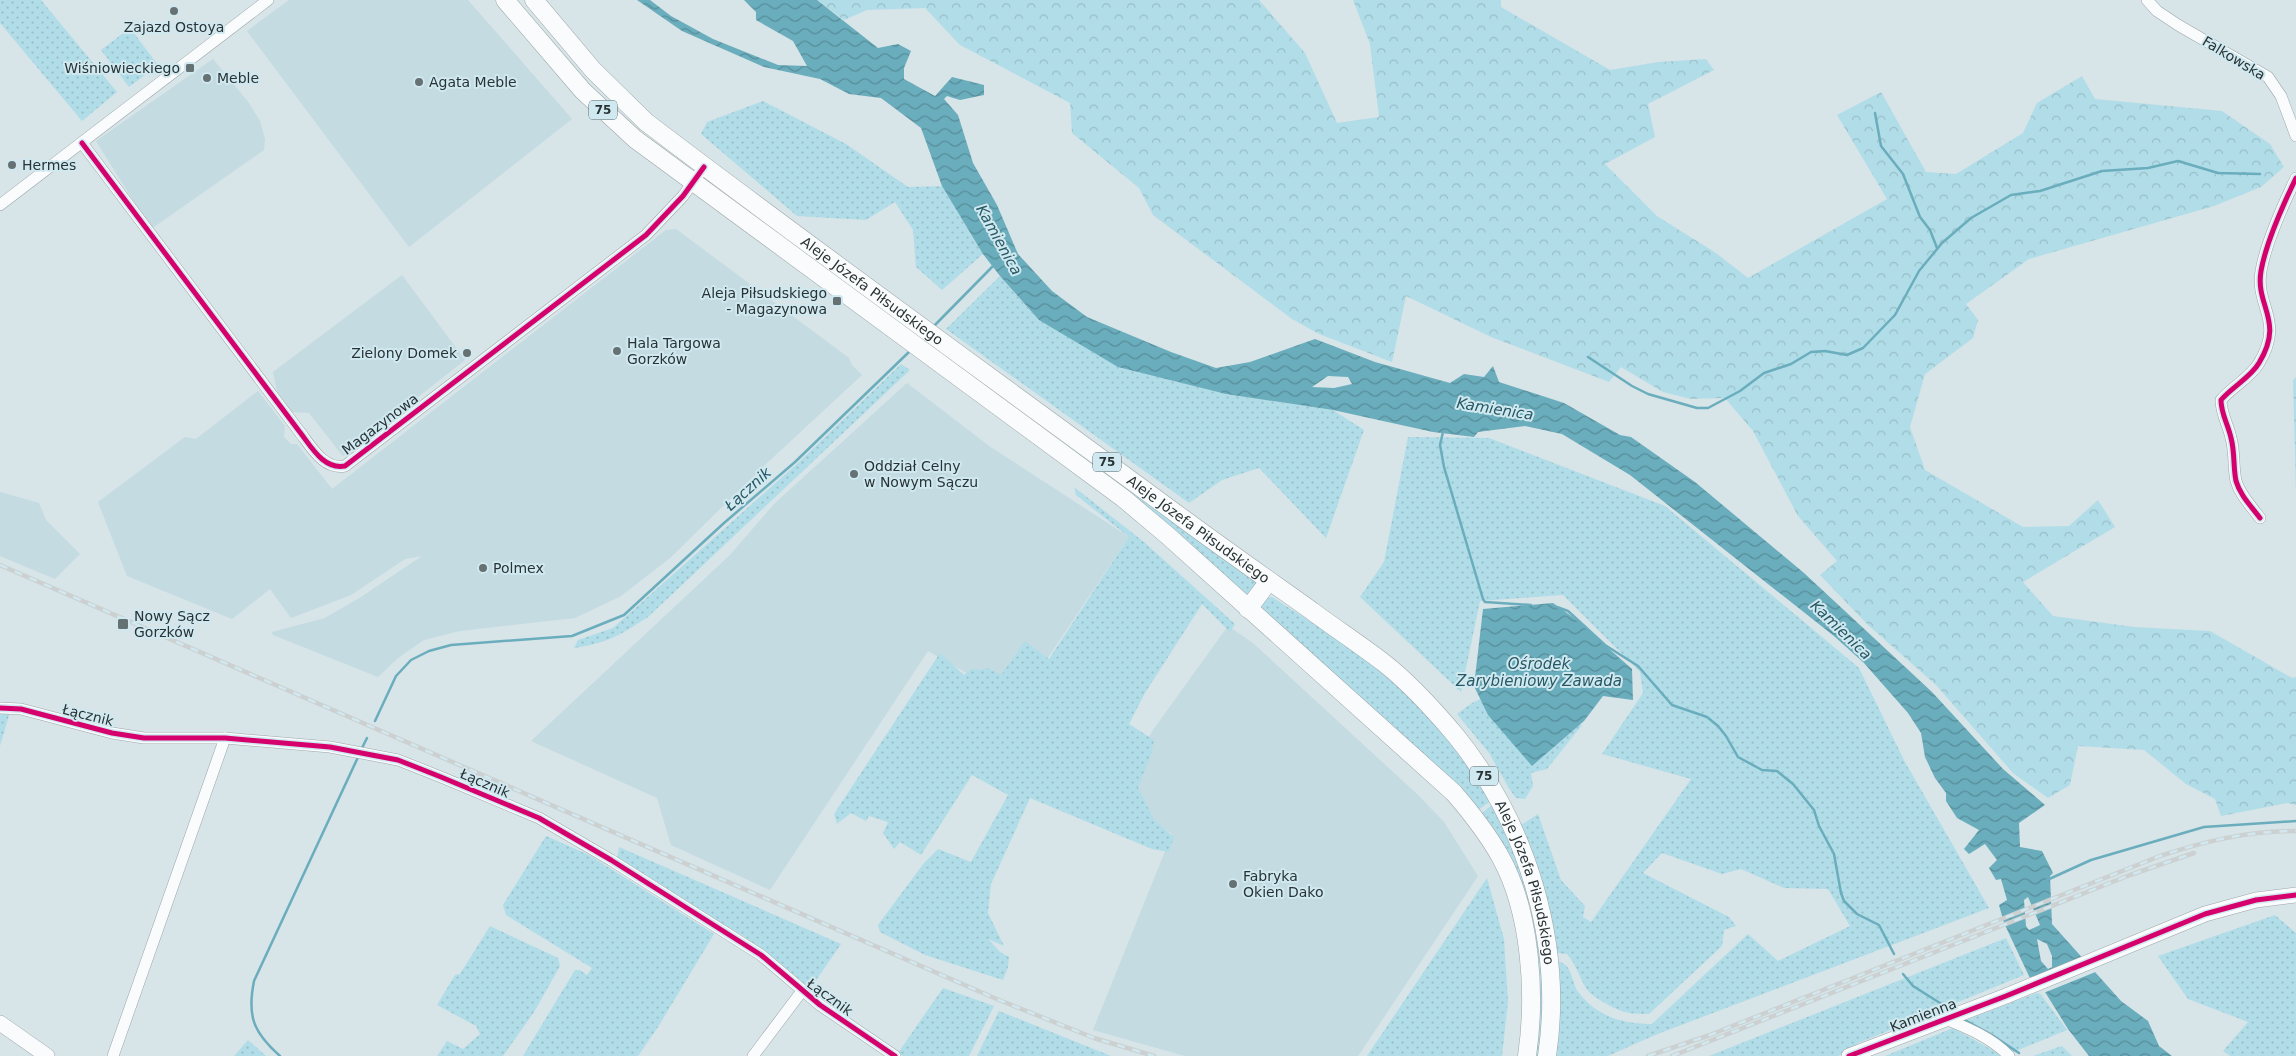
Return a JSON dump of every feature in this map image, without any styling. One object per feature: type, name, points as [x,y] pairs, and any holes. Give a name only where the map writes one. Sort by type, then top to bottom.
[{"type":"main road","name":"Aleje Józefa Piłsudskiego","points":[[534,0],[593,70],[646,122],[748,199],[1386,665],[1420,697],[1461,743],[1497,798],[1521,848],[1534,886],[1548,957],[1552,996],[1547,1056]]},
{"type":"main road","name":"Aleje Józefa Piłsudskiego","points":[[515,3],[589,97],[635,139],[1123,498],[1454,793],[1492,840],[1510,879],[1525,935],[1531,994],[1527,1056]]},
{"type":"main road","points":[[737,214],[748,199]]},
{"type":"main road","points":[[1248,608],[1270,581]]},
{"type":"street","points":[[0,205],[268,0]]},
{"type":"street","name":"Falkowska","points":[[2147,0],[2157,12],[2178,26],[2268,77],[2281,96],[2296,136]]},
{"type":"street","name":"Magazynowa","points":[[82,143],[144,229],[299,431],[325,462],[335,468],[344,466],[646,236],[693,182],[704,166]]},
{"type":"street","points":[[2260,518],[2239,489],[2236,479],[2234,450],[2229,430],[2223,418],[2221,400],[2259,364],[2268,343],[2271,327],[2261,288],[2261,271],[2267,248],[2296,178]]},
{"type":"street","name":"Łącznik","points":[[0,708],[22,709],[112,733],[144,738],[224,738],[330,747],[398,760],[539,818],[611,860],[761,955],[802,991],[895,1056]]},
{"type":"street","points":[[113,1056],[224,738]]},
{"type":"street","name":"Kamienna","points":[[1849,1056],[2006,996],[2205,914],[2256,900],[2296,895]]},
{"type":"street","points":[[753,1056],[802,991]]},
{"type":"street","points":[[1945,1019],[1967,1028],[2000,1047],[2009,1056]]},
{"type":"street","points":[[0,1023],[47,1056]]},
{"type":"shaded area","points":[[289,0],[468,0],[572,119],[409,247],[247,31]]},
{"type":"shaded area","points":[[213,59],[249,103],[260,121],[265,139],[264,150],[151,229],[96,141]]},
{"type":"shaded area","points":[[676,229],[849,358],[852,365],[862,375],[767,463],[670,558],[621,596],[575,618],[460,631],[424,640],[398,658],[378,677],[273,635],[272,632],[325,618],[361,597],[422,556],[405,559],[351,595],[291,618],[270,589],[232,619],[127,576],[98,502],[185,437],[196,439],[258,391],[285,426],[284,437],[291,444],[297,444],[332,489],[666,230]]},
{"type":"shaded area","points":[[402,275],[465,360],[343,456],[309,413],[292,412],[277,391],[273,372]]},
{"type":"shaded area","points":[[907,383],[989,446],[1129,537],[1018,702],[928,651],[770,890],[671,845],[657,798],[531,741],[730,555],[774,504]]},
{"type":"shaded area","points":[[0,492],[39,503],[46,520],[80,554],[55,579],[0,556]]},
{"type":"shaded area","points":[[1228,626],[1253,643],[1418,795],[1444,822],[1478,876],[1358,1056],[1185,1056],[1093,1030],[1172,834],[1163,828],[1106,807],[1153,730]]},
{"type":"green space","points":[[0,0],[41,0],[117,92],[82,121],[0,23]]},
{"type":"green space","points":[[817,0],[1259,0],[1305,53],[1337,123],[1379,117],[1370,44],[1353,0],[1501,0],[1501,7],[1610,70],[1658,62],[1706,59],[1714,70],[1648,104],[1655,137],[1605,164],[1657,216],[1716,253],[1748,278],[1887,199],[1837,115],[1881,92],[1926,172],[1956,174],[2023,133],[2037,103],[2082,76],[2095,99],[2222,111],[2270,144],[2284,167],[2261,187],[2214,206],[2029,259],[1966,304],[1978,320],[1973,338],[1925,374],[1910,427],[1925,470],[2023,527],[2069,526],[2098,500],[2115,527],[2023,582],[2053,616],[2134,627],[2210,631],[2292,678],[2296,677],[2296,805],[2287,803],[2221,816],[2215,799],[2186,784],[2144,750],[2078,746],[2070,785],[2048,798],[2013,773],[1936,685],[1868,625],[1820,575],[1837,561],[1798,516],[1753,431],[1725,398],[1691,399],[1663,392],[1621,367],[1609,382],[1491,337],[1406,296],[1392,362],[1319,334],[1292,319],[1153,215],[1139,188],[1072,133],[1070,103],[960,45],[925,8],[867,10],[844,20]]},
{"type":"green space","points":[[130,28],[158,65],[129,87],[101,50]]},
{"type":"green space","points":[[763,101],[846,144],[908,187],[942,186],[983,254],[942,290],[916,267],[913,230],[895,202],[866,220],[797,216],[701,134],[707,122]]},
{"type":"green space","points":[[1000,276],[1039,320],[1226,394],[1333,410],[1364,430],[1326,538],[1259,468],[1222,480],[1189,503],[946,329]]},
{"type":"green space","points":[[901,364],[910,370],[648,617],[613,637],[596,644],[574,648],[578,640],[613,628],[799,462]]},
{"type":"green space","points":[[2296,377],[2296,493],[2293,380]]},
{"type":"green space","points":[[1023,409],[1256,582],[1256,586],[1251,594],[1244,595],[1016,412]]},
{"type":"green space","points":[[1408,437],[1489,438],[1665,506],[1859,668],[1905,762],[1989,908],[1655,1035],[1608,1056],[1553,1056],[1555,961],[1561,962],[1569,969],[1576,989],[1594,1008],[1621,1021],[1652,1024],[1748,934],[1778,961],[1850,926],[1828,889],[1784,888],[1741,869],[1722,874],[1662,853],[1643,873],[1729,917],[1736,926],[1724,930],[1722,946],[1649,1014],[1634,1014],[1621,1011],[1588,991],[1567,954],[1556,953],[1516,821],[1523,824],[1538,814],[1561,880],[1585,906],[1583,917],[1591,922],[1691,779],[1602,754],[1643,693],[1640,672],[1563,595],[1480,601],[1461,692],[1360,597],[1384,562]]},
{"type":"green space","points":[[1074,487],[1144,542],[1235,624],[1230,632],[1202,604],[1145,693],[1129,724],[1154,740],[1151,755],[1138,787],[1154,820],[1174,837],[1169,852],[1152,849],[1030,798],[991,884],[988,913],[1004,946],[988,939],[1000,952],[1009,957],[1008,967],[1003,980],[925,955],[880,932],[878,925],[924,863],[938,849],[971,862],[1008,795],[972,775],[921,855],[900,842],[894,849],[883,833],[888,822],[869,816],[866,821],[851,813],[837,824],[834,814],[940,653],[964,675],[971,669],[980,670],[988,668],[1001,675],[1025,641],[1049,659],[1129,537],[1076,495]]},
{"type":"green space","points":[[1272,597],[1367,658],[1432,716],[1492,800],[1477,811],[1261,611],[1264,601]]},
{"type":"green space","points":[[1489,695],[1558,720],[1582,725],[1547,769],[1531,773],[1533,786],[1525,799],[1516,798],[1489,753],[1457,714],[1472,703]]},
{"type":"green space","points":[[0,712],[10,712],[0,746]]},
{"type":"green space","points":[[1494,803],[1505,825],[1532,903],[1547,989],[1541,1056],[1531,1056],[1534,962],[1480,815]]},
{"type":"green space","points":[[546,836],[589,855],[714,934],[658,1027],[638,1056],[523,1056],[575,970],[580,970],[587,975],[592,968],[506,915],[503,905]]},
{"type":"green space","points":[[619,847],[841,944],[810,989],[745,937],[670,894],[617,859]]},
{"type":"green space","points":[[1487,878],[1504,939],[1508,1002],[1502,1056],[1367,1056]]},
{"type":"green space","points":[[2275,915],[2296,933],[2296,1056],[2230,1056],[2223,1051],[2248,1022],[2188,999],[2158,956]]},
{"type":"green space","points":[[490,926],[558,958],[560,966],[534,1012],[503,1056],[437,1056],[447,1041],[463,1049],[480,1034],[476,1026],[437,1005],[455,975],[460,974]]},
{"type":"green space","points":[[2006,938],[2024,975],[1856,1044],[1857,1048],[1838,1056],[1709,1056]]},
{"type":"green space","points":[[943,988],[994,1006],[969,1056],[903,1056],[898,1053]]},
{"type":"green space","points":[[2039,992],[2067,1030],[2011,1053],[2003,1041],[1964,1021]]},
{"type":"green space","points":[[999,1011],[1111,1056],[977,1056]]},
{"type":"green space","points":[[1953,1028],[2003,1056],[1885,1056]]},
{"type":"green space","points":[[248,1040],[266,1056],[234,1056]]},
{"type":"green space","points":[[2062,1046],[2072,1056],[2033,1056]]},
{"type":"water","name":"Kamienica","points":[[637,0],[650,0],[671,16],[713,39],[778,65],[807,66],[793,41],[756,20],[756,12],[744,0],[817,0],[878,48],[898,44],[911,51],[904,68],[904,79],[935,96],[952,77],[984,85],[984,95],[960,100],[947,96],[944,99],[958,115],[973,163],[997,205],[1018,254],[1052,291],[1087,317],[1171,352],[1216,368],[1250,362],[1315,339],[1375,362],[1450,383],[1464,374],[1484,377],[1493,366],[1499,382],[1564,403],[1620,435],[1631,437],[1695,482],[1804,573],[1932,692],[2003,769],[2045,805],[2019,823],[2020,847],[2042,851],[2053,873],[2050,876],[2052,924],[2121,1001],[2148,1021],[2159,1046],[2172,1056],[2089,1056],[2068,1029],[2045,992],[2036,991],[2004,923],[1999,905],[2007,900],[2001,879],[1996,880],[1989,868],[1997,860],[1985,844],[1969,854],[1964,849],[1979,830],[1957,818],[1946,801],[1946,793],[1935,778],[1925,757],[1921,733],[1908,713],[1864,663],[1834,636],[1630,475],[1562,434],[1525,426],[1478,432],[1474,437],[1433,432],[1333,410],[1226,394],[1118,367],[1039,320],[1000,276],[983,254],[942,186],[921,128],[881,98],[849,94],[820,79],[764,67],[682,31]],"holes":[[[1328,376],[1348,377],[1352,384],[1334,388],[1312,387]],[[2028,897],[2040,925],[2029,930],[2026,926],[2024,900]],[[2037,939],[2047,944],[2052,956],[2052,967],[2048,969],[2041,961]]]},
{"type":"water","name":"Ośrodek Zarybieniowy Zawada","points":[[1553,603],[1574,618],[1632,669],[1633,700],[1603,696],[1584,721],[1532,766],[1488,715],[1474,686],[1483,609]]},
{"type":"pier","points":[[2084,956],[2098,971],[2041,994],[2034,992],[2028,979]]},
{"type":"waterway","points":[[1875,113],[1881,146],[1903,174],[1920,217],[1930,230],[1937,248]]},
{"type":"waterway","points":[[1588,357],[1632,386],[1648,394],[1697,408],[1708,408],[1740,391],[1764,373],[1791,364],[1811,352],[1825,351],[1847,355],[1863,348],[1895,315],[1919,271],[1942,243],[1971,218],[2011,195],[2040,191],[2102,171],[2148,168],[2178,161],[2218,173],[2260,174]]},
{"type":"waterway","name":"Łącznik","points":[[933,327],[994,265]]},
{"type":"waterway","name":"Łącznik","points":[[375,721],[396,676],[411,660],[429,651],[451,645],[572,636],[624,615],[724,523],[795,462],[910,351]]},
{"type":"waterway","points":[[1443,432],[1440,445],[1444,467],[1483,599],[1485,602],[1531,605]]},
{"type":"waterway","points":[[1557,607],[1568,611],[1605,645],[1638,666],[1672,705],[1707,717],[1718,726],[1738,757],[1762,770],[1777,771],[1793,784],[1814,810],[1819,826],[1834,854],[1844,901],[1857,914],[1879,925],[1894,954]]},
{"type":"waterway","name":"Łącznik","points":[[361,750],[367,738]]},
{"type":"waterway","name":"Łącznik","points":[[280,1056],[264,1039],[254,1023],[251,1004],[254,981],[359,755]]},
{"type":"waterway","points":[[2047,880],[2091,860],[2204,827],[2296,821]]},
{"type":"waterway","points":[[1903,974],[1913,986],[1951,1010]]},
{"type":"waterway","points":[[1963,1019],[2019,1053]]},
{"type":"railway","points":[[0,565],[999,1000],[1094,1038],[1154,1056]]},
{"type":"railway","points":[[1648,1056],[1710,1035],[2160,856],[2227,838],[2278,831],[2296,831]]},
{"type":"railway","points":[[1672,1056],[2130,875],[2194,853]]},
{"type":"cycle path","points":[[82,143],[313,450],[324,461],[337,466],[345,466],[646,235],[683,196],[704,167]]},
{"type":"cycle path","points":[[2260,518],[2243,496],[2236,481],[2232,443],[2222,410],[2221,400],[2256,368],[2266,348],[2269,324],[2260,284],[2261,271],[2271,236],[2296,178]]},
{"type":"cycle path","points":[[0,708],[21,709],[112,733],[144,738],[225,738],[330,747],[398,760],[539,818],[611,860],[761,955],[820,1005],[895,1056]]},
{"type":"cycle path","points":[[1849,1056],[2006,996],[2205,914],[2256,900],[2296,895]]},
{"type":"place","name":"Zajazd Ostoya","points":[[174,11]]},
{"type":"place","name":"Wiśniowieckiego","points":[[190,68]]},
{"type":"place","name":"Meble","points":[[207,78]]},
{"type":"place","name":"Agata Meble","points":[[419,82]]},
{"type":"place","name":"Hermes","points":[[12,165]]},
{"type":"place","name":"Aleja Piłsudskiego - Magazynowa","points":[[837,301]]},
{"type":"place","name":"Hala Targowa Gorzków","points":[[617,351]]},
{"type":"place","name":"Zielony Domek","points":[[467,353]]},
{"type":"place","name":"Oddział Celny w Nowym Sączu","points":[[854,474]]},
{"type":"place","name":"Polmex","points":[[483,568]]},
{"type":"place","name":"Nowy Sącz Gorzków","points":[[123,624]]},
{"type":"place","name":"Fabryka Okien Dako","points":[[1233,884]]}]
